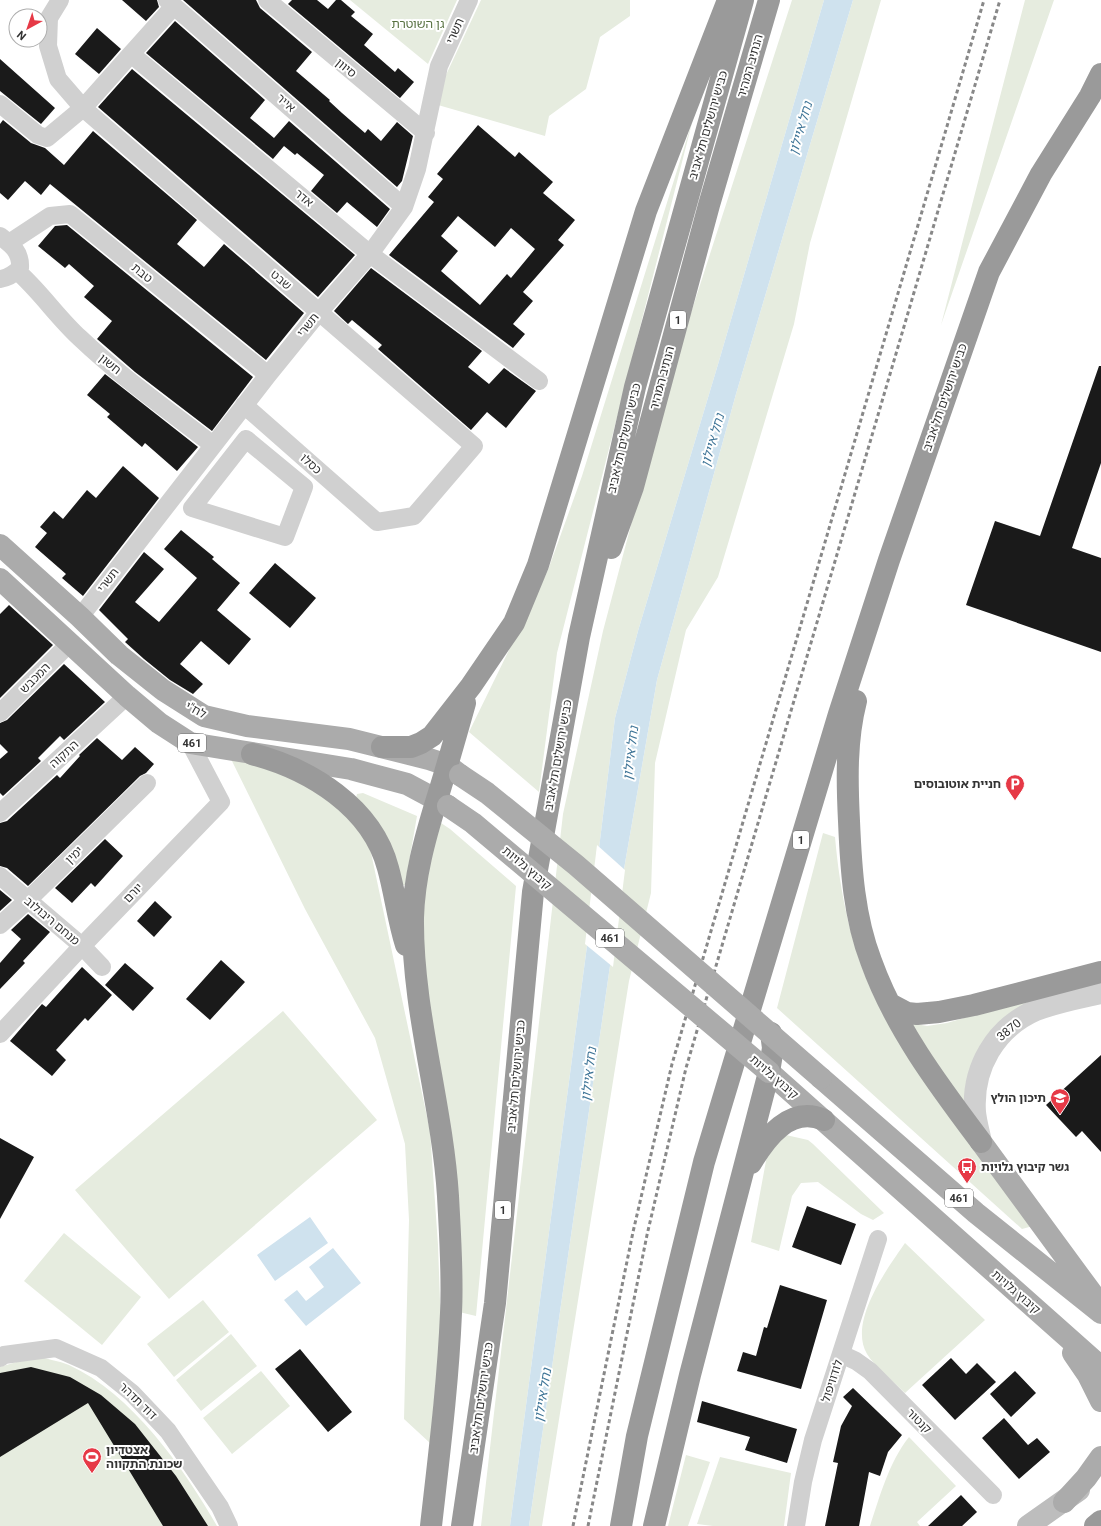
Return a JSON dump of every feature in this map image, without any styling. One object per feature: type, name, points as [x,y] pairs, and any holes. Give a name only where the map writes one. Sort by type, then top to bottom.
[{"type":"highway","points":[[382,747],[410,747],[421,743],[432,736],[471,686],[514,623],[538,565],[646,211],[728,0]]},
{"type":"highway","name":"כביש ירושלים תל אביב","points":[[462,1526],[494,1303],[533,892],[579,637],[635,387],[743,0]]},
{"type":"highway","name":"הנתיב המהיר","points":[[579,637],[633,487],[707,212],[769,0]]},
{"type":"highway","name":"כביש ירושלים תל אביב","points":[[621,1526],[637,1436],[704,1162],[839,714],[888,560],[989,272],[1041,174],[1090,96],[1101,74]]},
{"type":"highway","points":[[888,560],[850,723],[848,761],[852,875],[857,908],[871,961],[890,1004],[926,1066],[980,1142]]},
{"type":"highway","points":[[431,1526],[446,1383],[451,1312],[450,1252],[446,1186],[434,1089],[416,979],[413,917],[421,854],[442,803],[453,770],[471,686]]},
{"type":"highway","points":[[252,754],[279,762],[306,776],[352,806],[365,822],[379,844],[388,867],[400,927],[416,979]]},
{"type":"highway","points":[[890,1004],[907,1013],[940,1012],[974,1005],[1101,972]]},
{"type":"highway","points":[[654,1526],[769,1072],[773,1048],[771,1033]]},
{"type":"highway","points":[[740,1182],[766,1140],[784,1123],[802,1116],[811,1115],[824,1120]]},
{"type":"highway","points":[[1095,1526],[1101,1521]]},
{"type":"main road","name":"לח\"י","points":[[0,545],[80,617],[119,655],[163,690],[204,716],[247,726],[349,739],[429,759],[453,770]]},
{"type":"main road","name":"461","points":[[0,579],[127,696],[159,723],[190,743],[351,769],[407,784],[442,803]]},
{"type":"main road","name":"461","points":[[453,770],[487,793],[576,865],[976,1212],[1101,1314]]},
{"type":"main road","name":"קיבוץ גלויות","points":[[442,803],[473,823],[769,1072],[1101,1367]]},
{"type":"main road","points":[[980,1142],[1101,1305]]},
{"type":"main road","points":[[1042,1315],[1077,1357],[1101,1401]]},
{"type":"main road","points":[[1064,1502],[1090,1474],[1101,1457]]},
{"type":"main road","points":[[1028,1526],[1064,1502],[1101,1474]]},
{"type":"street","name":"שבט","points":[[60,0],[49,18],[48,46],[58,79],[83,108],[474,446],[414,516],[377,522]]},
{"type":"street","name":"סיוון","points":[[267,0],[426,134]]},
{"type":"street","name":"תשרי","points":[[80,617],[268,375],[319,312],[370,254],[404,207],[417,169],[426,134],[440,66],[469,0]]},
{"type":"street","points":[[0,104],[38,135],[46,138],[83,108],[131,54],[170,3]]},
{"type":"street","name":"אייר","points":[[170,3],[404,207]]},
{"type":"street","name":"אדר","points":[[131,54],[370,254],[539,381]]},
{"type":"street","name":"טבת","points":[[4,239],[50,216],[70,214],[268,375]]},
{"type":"street","points":[[0,279],[13,275],[17,272],[20,268],[21,259],[13,246],[4,239]]},
{"type":"street","name":"חשון","points":[[17,272],[34,286],[42,298],[100,357],[213,446]]},
{"type":"street","name":"כסלו","points":[[244,406],[377,522]]},
{"type":"street","points":[[304,486],[246,439],[192,508],[285,537],[304,486],[320,473]]},
{"type":"street","name":"המכבש","points":[[0,713],[70,643]]},
{"type":"street","name":"התקוה","points":[[0,812],[127,696]]},
{"type":"street","name":"יורם","points":[[0,1034],[82,946],[222,802],[190,743]]},
{"type":"street","name":"ימין","points":[[0,925],[28,900],[147,783]]},
{"type":"street","name":"מנחם ריבולוב","points":[[0,876],[82,946],[102,967]]},
{"type":"street","name":"3870","points":[[980,1142],[975,1113],[976,1090],[980,1068],[993,1043],[1013,1024],[1036,1010],[1101,993]]},
{"type":"street","name":"לודוויפול","points":[[796,1526],[803,1482],[813,1440],[878,1238]]},
{"type":"street","name":"דוד תדהר","points":[[0,1358],[4,1355],[56,1348],[101,1368],[132,1392],[168,1431],[220,1508],[229,1526]]},
{"type":"street","name":"קנטור","points":[[841,1354],[856,1361],[870,1371],[993,1495]]},
{"type":"green space","name":"גן השוטרת","points":[[350,0],[457,0],[428,64]]},
{"type":"green space","points":[[481,0],[630,0],[630,16],[600,37],[586,89],[549,116],[545,136],[438,105],[445,77]]},
{"type":"green space","points":[[792,0],[824,0],[719,361],[638,631],[615,718],[587,946],[510,1526],[481,1526],[563,814],[603,631],[669,381]]},
{"type":"green space","points":[[853,0],[881,0],[810,243],[794,324],[718,577],[686,630],[655,763],[651,893],[629,981],[542,1526],[529,1526],[624,869],[657,680],[736,394]]},
{"type":"green space","points":[[1025,0],[1054,0],[941,325]]},
{"type":"green space","points":[[693,119],[557,653],[539,792],[469,732],[548,570],[582,476]]},
{"type":"green space","points":[[229,755],[247,758],[319,792],[357,826],[370,848],[430,1131],[438,1245],[441,1329],[430,1443],[404,1419],[409,1220],[405,1144],[375,1038],[305,909]]},
{"type":"green space","points":[[363,793],[417,816],[405,885],[396,885],[356,798],[357,794]]},
{"type":"green space","points":[[438,821],[450,829],[516,886],[476,1316],[459,1312],[423,978],[424,894]]},
{"type":"green space","points":[[823,833],[835,837],[840,879],[853,941],[867,981],[882,1012],[904,1047],[1033,1226],[1022,1229],[777,1008]]},
{"type":"green space","points":[[1048,993],[1012,1017],[968,1115],[904,1022],[927,1026],[947,1023]]},
{"type":"green space","points":[[283,1011],[377,1120],[169,1299],[75,1190]]},
{"type":"green space","points":[[786,1135],[808,1140],[884,1213],[873,1220],[861,1214],[818,1182],[801,1183],[792,1196],[779,1251],[751,1242],[768,1150]]},
{"type":"green space","points":[[64,1233],[141,1297],[102,1345],[24,1281]]},
{"type":"green space","points":[[905,1243],[985,1320],[905,1393],[870,1359],[862,1341],[862,1327],[872,1296]]},
{"type":"green space","points":[[203,1300],[229,1332],[174,1377],[147,1344]]},
{"type":"green space","points":[[231,1334],[257,1366],[201,1411],[176,1380]]},
{"type":"green space","name":"אצטדיון שכונת התקווה","points":[[36,1356],[69,1365],[92,1378],[114,1394],[135,1413],[172,1457],[217,1526],[0,1526],[0,1367]]},
{"type":"green space","points":[[261,1371],[290,1406],[232,1454],[203,1418]]},
{"type":"green space","points":[[909,1437],[956,1486],[917,1522],[920,1526],[870,1526],[881,1491],[891,1468]]},
{"type":"green space","points":[[686,1455],[710,1462],[688,1526],[668,1526]]},
{"type":"green space","points":[[720,1457],[791,1473],[784,1526],[713,1526],[697,1524]]},
{"type":"water","name":"נחל איילון","points":[[824,0],[853,0],[736,394],[657,680],[624,869],[529,1526],[510,1526],[587,946],[615,718],[638,631],[719,361]]},
{"type":"water","points":[[310,1217],[328,1243],[275,1281],[257,1255]]},
{"type":"water","points":[[333,1248],[361,1283],[306,1326],[284,1300],[297,1290],[306,1301],[324,1287],[309,1267]]},
{"type":"pier","points":[[597,845],[625,870],[613,967],[585,944]]},
{"type":"building","points":[[122,0],[157,0],[159,7],[146,21]]},
{"type":"building","points":[[183,0],[256,0],[260,8],[312,52],[296,71],[365,133],[368,129],[381,141],[397,122],[413,136],[402,181],[397,187]]},
{"type":"building","points":[[292,0],[317,0],[328,9],[336,0],[341,0],[355,12],[351,16],[373,34],[364,45],[395,72],[398,68],[414,82],[400,98],[288,4]]},
{"type":"building","points":[[175,21],[265,100],[250,118],[274,138],[289,121],[390,209],[377,227],[347,202],[337,213],[311,191],[324,175],[297,153],[295,155],[284,146],[273,159],[146,53]]},
{"type":"building","points":[[97,28],[121,49],[99,74],[75,54]]},
{"type":"building","points":[[0,59],[55,108],[41,124],[0,91]]},
{"type":"building","points":[[132,69],[355,255],[318,297],[98,107]]},
{"type":"building","points":[[3,120],[31,143],[45,148],[64,165],[93,131],[197,220],[177,244],[204,267],[224,244],[304,313],[266,360],[50,184],[41,195],[25,181],[8,200],[0,193],[0,124]]},
{"type":"building","points":[[478,125],[515,157],[519,152],[553,182],[543,193],[575,220],[558,240],[564,245],[523,292],[533,301],[513,324],[525,334],[513,348],[389,255],[434,202],[428,197],[443,179],[437,174]],"holes":[[[458,216],[495,247],[511,228],[535,249],[511,278],[507,274],[480,305],[441,271],[458,251],[441,236]]]},
{"type":"building","points":[[67,225],[253,377],[212,431],[135,372],[97,339],[112,321],[84,297],[94,286],[69,264],[65,268],[38,246],[55,226]]},
{"type":"building","points":[[371,268],[482,351],[468,367],[489,384],[504,368],[536,391],[506,428],[487,412],[471,430],[378,349],[382,345],[352,320],[348,324],[334,311]]},
{"type":"building","points":[[1099,366],[1101,366],[1101,463],[1072,548],[1101,558],[1101,652],[966,605],[995,521],[1040,536]]},
{"type":"building","points":[[105,374],[198,447],[177,471],[145,443],[142,447],[107,417],[110,414],[87,395]]},
{"type":"building","points":[[123,466],[159,498],[83,596],[62,578],[66,574],[35,547],[47,533],[40,527],[54,511],[63,519],[87,490],[96,498]]},
{"type":"building","points":[[181,530],[214,557],[212,559],[240,583],[217,610],[251,639],[229,665],[201,641],[180,664],[203,684],[193,694],[170,680],[144,659],[125,642],[128,639],[99,610],[144,552],[164,569],[135,602],[159,622],[197,578],[164,549]]},
{"type":"building","points":[[275,563],[316,598],[290,628],[249,593]]},
{"type":"building","points":[[9,605],[53,645],[0,698],[0,614]]},
{"type":"building","points":[[64,664],[105,702],[64,740],[60,736],[38,758],[41,761],[3,796],[0,793],[0,759],[8,752],[0,744],[0,723],[7,720]]},
{"type":"building","points":[[97,738],[122,760],[135,747],[154,764],[28,886],[7,868],[0,866],[0,823],[7,821],[57,775],[60,778],[80,756],[79,755]]},
{"type":"building","points":[[105,839],[123,856],[95,887],[91,883],[72,903],[55,888]]},
{"type":"building","points":[[0,890],[12,900],[0,911]]},
{"type":"building","points":[[155,901],[172,917],[154,937],[137,921]]},
{"type":"building","points":[[28,914],[50,932],[23,961],[25,963],[0,989],[0,963],[21,939],[11,930]]},
{"type":"building","points":[[221,960],[245,982],[210,1020],[186,999]]},
{"type":"building","points":[[125,963],[154,988],[133,1011],[105,985]]},
{"type":"building","points":[[82,967],[112,995],[88,1021],[85,1018],[56,1050],[66,1060],[52,1076],[10,1041],[42,1004],[46,1007]]},
{"type":"building","points":[[1101,1055],[1101,1152],[1082,1131],[1076,1137],[1046,1105]]},
{"type":"building","points":[[0,1138],[34,1157],[0,1219]]},
{"type":"building","points":[[807,1206],[856,1224],[841,1265],[792,1247]]},
{"type":"building","points":[[780,1285],[827,1300],[801,1389],[737,1371],[743,1352],[756,1356],[764,1327],[767,1328]]},
{"type":"building","points":[[300,1349],[352,1412],[328,1432],[275,1369]]},
{"type":"building","points":[[951,1358],[966,1374],[977,1363],[996,1382],[955,1420],[922,1385]]},
{"type":"building","points":[[31,1367],[70,1377],[101,1395],[135,1424],[176,1476],[208,1526],[163,1526],[88,1403],[0,1457],[0,1373]]},
{"type":"building","points":[[1015,1371],[1036,1393],[1011,1417],[990,1394]]},
{"type":"building","points":[[853,1388],[902,1435],[888,1452],[880,1476],[869,1472],[859,1526],[825,1526],[838,1463],[833,1462],[841,1426],[852,1406],[843,1397]]},
{"type":"building","points":[[702,1401],[797,1429],[787,1463],[745,1450],[750,1437],[697,1422]]},
{"type":"building","points":[[1004,1418],[1028,1445],[1037,1438],[1050,1452],[1019,1479],[982,1438]]},
{"type":"building","points":[[961,1495],[977,1512],[962,1526],[928,1526]]},
{"type":"railway","points":[[573,1526],[633,1232],[672,1064],[984,0]]},
{"type":"railway","points":[[588,1526],[647,1235],[686,1068],[1000,0]]},
{"type":"place","name":"חניית אוטובוסים","points":[[1015,801]]},
{"type":"place","name":"תיכון הולץ","points":[[1060,1115]]},
{"type":"place","name":"גשר קיבוץ גלויות","points":[[967,1184]]},
{"type":"place","name":"אצטדיון שכונת התקווה","points":[[92,1474]]}]
